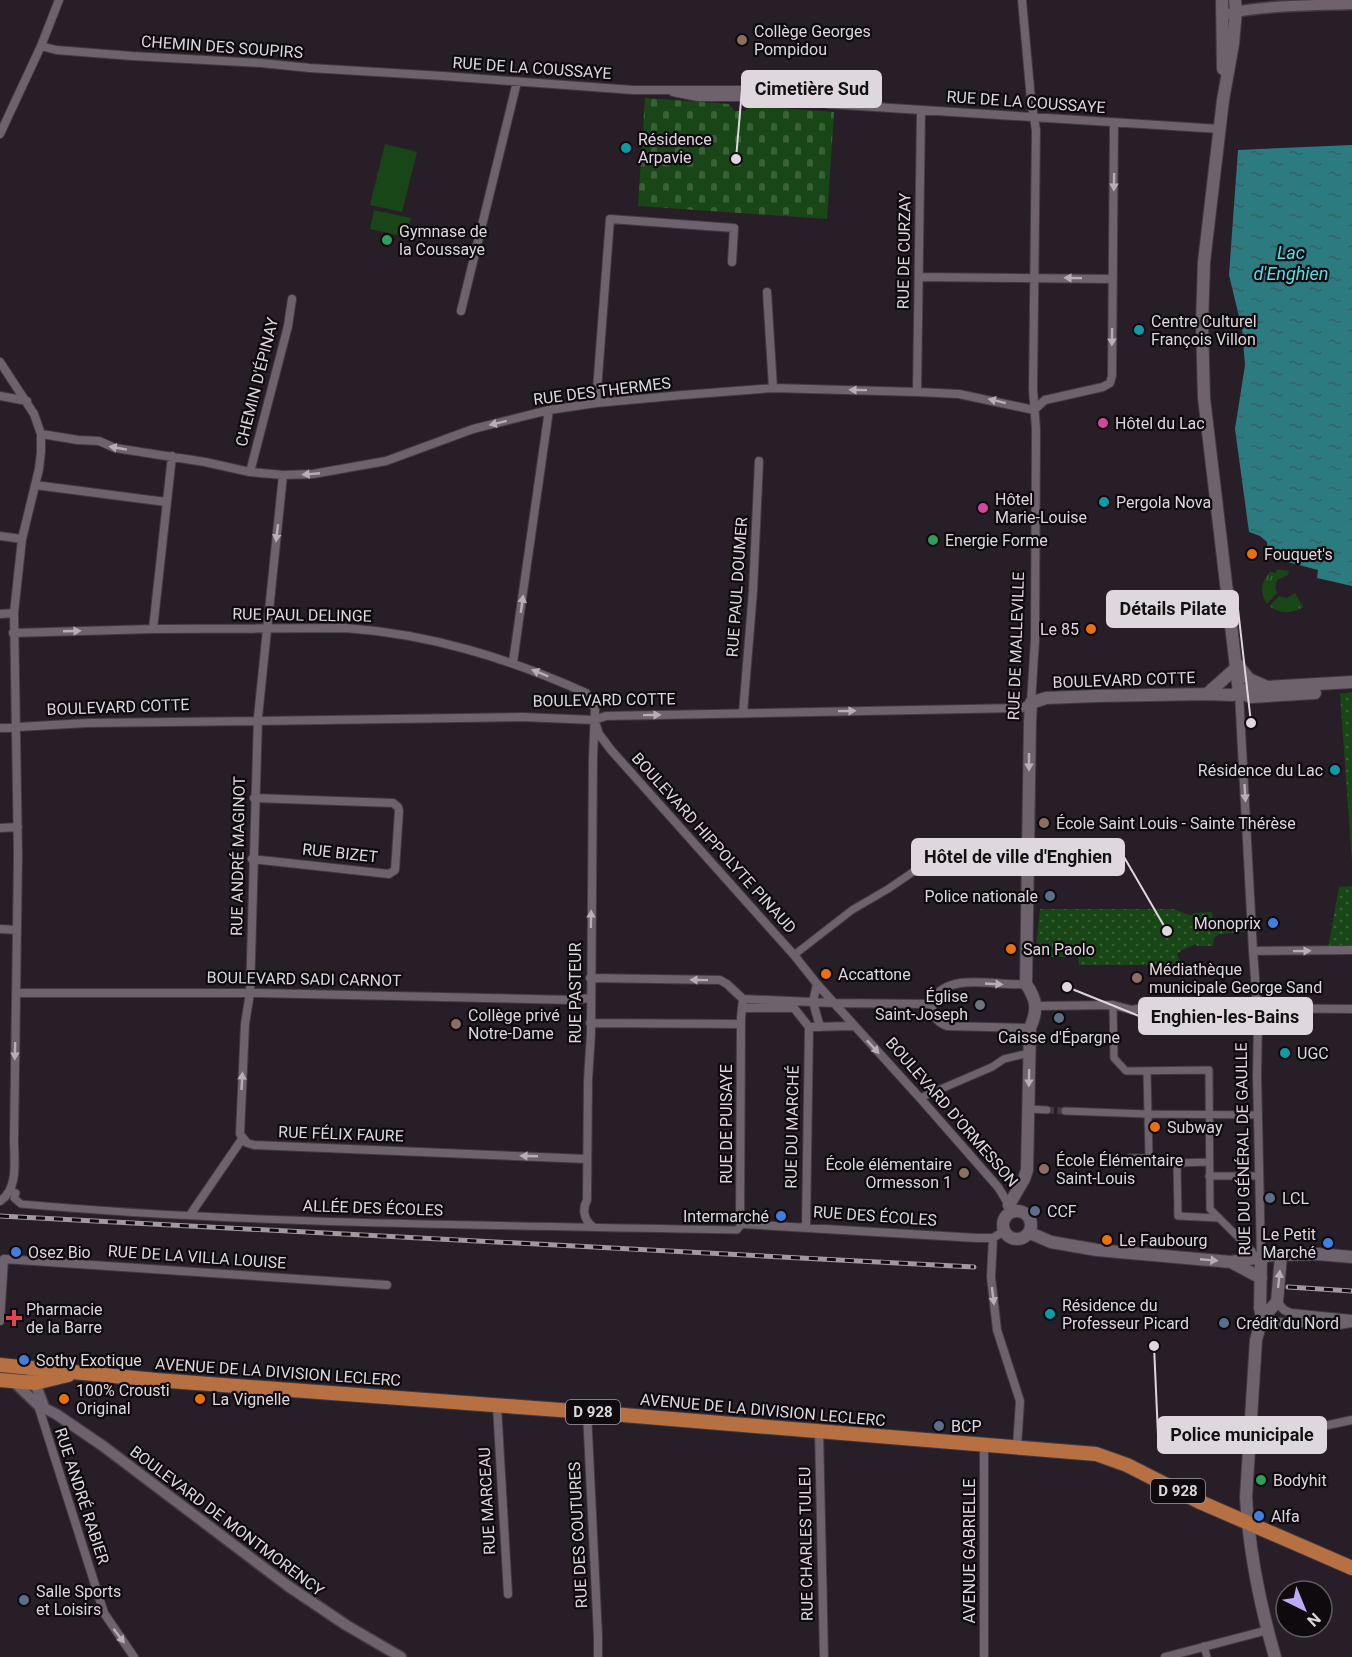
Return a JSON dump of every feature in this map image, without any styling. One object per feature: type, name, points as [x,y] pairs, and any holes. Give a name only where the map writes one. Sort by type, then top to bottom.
[{"type":"main road","points":[[1222,0],[1223,100]]},
{"type":"main road","points":[[1236,6],[1204,262],[1204,398],[1239,693]]},
{"type":"main road","points":[[1236,665],[1249,679],[1267,687]]},
{"type":"main road","points":[[1207,694],[1236,665]]},
{"type":"main road","points":[[1239,693],[1267,687],[1352,682]]},
{"type":"main road","name":"BOULEVARD COTTE","points":[[1032,703],[1046,698],[1207,694],[1232,689],[1239,693]]},
{"type":"main road","points":[[1239,693],[1252,697],[1352,689]]},
{"type":"main road","name":"RUE DE MALLEVILLE","points":[[1032,703],[1026,984],[1037,1006]]},
{"type":"main road","points":[[1011,1209],[1021,1211],[1028,1216],[1032,1224],[1030,1233],[1023,1239],[1016,1240],[999,1234],[1027,1170],[1030,1028],[1037,1006]]},
{"type":"main road","points":[[1030,1233],[1051,1242],[1096,1251],[1231,1262],[1256,1254],[1317,1254],[1352,1257]]},
{"type":"main road","name":"RUE DU GÉNÉRAL DE GAULLE","points":[[1256,1254],[1261,1278],[1260,1308],[1267,1319],[1256,1340],[1246,1497],[1247,1523],[1275,1657]]},
{"type":"main road","points":[[1267,1319],[1277,1302],[1281,1255]]},
{"type":"main road","points":[[1231,1262],[1261,1278]]},
{"type":"main road","name":"AVENUE DE LA DIVISION LECLERC","points":[[0,1365],[76,1373],[1078,1452],[1109,1458],[1247,1523],[1352,1568]]},
{"type":"main road","name":"AVENUE DE LA DIVISION LECLERC","points":[[7,1381],[38,1385],[76,1373]]},
{"type":"street","points":[[0,134],[41,46],[59,0]]},
{"type":"street","name":"RUE DE MALLEVILLE","points":[[1022,0],[1036,130],[1035,640],[1032,703]]},
{"type":"street","points":[[1222,17],[1236,6],[1352,4]]},
{"type":"street","name":"CHEMIN DES SOUPIRS","points":[[41,46],[56,50],[121,55],[402,73]]},
{"type":"street","name":"RUE DE LA COUSSAYE","points":[[402,73],[633,90],[660,89],[698,97],[740,97],[780,103],[831,104],[1220,129]]},
{"type":"street","points":[[461,311],[517,82]]},
{"type":"street","name":"RUE DE CURZAY","points":[[917,392],[921,110]]},
{"type":"street","points":[[1034,410],[1046,400],[1103,387],[1110,383],[1112,376],[1114,123]]},
{"type":"street","points":[[596,403],[610,219],[735,228],[732,262]]},
{"type":"street","points":[[919,277],[1113,279]]},
{"type":"street","points":[[767,292],[773,388]]},
{"type":"street","name":"CHEMIN D'ÉPINAY","points":[[250,472],[288,326],[291,299]]},
{"type":"street","points":[[0,362],[27,401],[41,434],[41,452],[22,539],[14,613],[18,827],[13,1185],[7,1196],[0,1201]]},
{"type":"street","name":"RUE DES THERMES","points":[[41,434],[99,441],[115,448],[172,456],[250,472],[283,475],[314,474],[386,461],[473,429],[549,410],[596,403],[773,388],[959,394],[1034,410]]},
{"type":"street","points":[[0,396],[27,401]]},
{"type":"street","points":[[513,662],[549,410]]},
{"type":"street","points":[[153,629],[172,456]]},
{"type":"street","name":"RUE PAUL DOUMER","points":[[743,713],[753,591],[759,461]]},
{"type":"street","name":"RUE ANDRÉ MAGINOT","points":[[250,993],[257,721],[283,475]]},
{"type":"street","points":[[35,485],[166,502]]},
{"type":"street","points":[[0,536],[22,539]]},
{"type":"street","points":[[0,614],[14,613]]},
{"type":"street","name":"RUE PAUL DELINGE","points":[[13,633],[153,629],[345,628],[379,631],[424,638],[513,662],[586,693],[596,710],[594,720]]},
{"type":"street","points":[[1344,671],[1347,677],[1352,676]]},
{"type":"street","name":"RUE DU GÉNÉRAL DE GAULLE","points":[[1239,693],[1258,1008],[1259,1176],[1256,1254]]},
{"type":"street","name":"BOULEVARD COTTE","points":[[0,728],[87,723],[522,717],[594,720],[606,716],[1022,708],[1032,703]]},
{"type":"street","name":"BOULEVARD HIPPOLYTE PINAUD","points":[[594,720],[599,734],[611,750],[834,1003]]},
{"type":"street","name":"RUE PASTEUR","points":[[592,1226],[585,1217],[585,1205],[587,1200],[594,720]]},
{"type":"street","points":[[593,757],[611,750]]},
{"type":"street","name":"RUE BIZET","points":[[252,859],[389,874],[395,870],[399,811],[393,803],[254,798]]},
{"type":"street","points":[[0,828],[18,827]]},
{"type":"street","points":[[794,955],[852,910],[932,859],[963,855],[1029,854]]},
{"type":"street","points":[[0,929],[17,930]]},
{"type":"street","points":[[1253,951],[1352,950]]},
{"type":"street","points":[[590,978],[720,981],[727,984],[742,1004],[794,1005],[813,1002],[931,1004]]},
{"type":"street","points":[[1026,984],[968,983],[946,986],[937,993],[931,1004],[935,1017],[947,1026],[1030,1028]]},
{"type":"street","points":[[817,984],[813,1002],[820,1027]]},
{"type":"street","name":"BOULEVARD SADI CARNOT","points":[[16,993],[250,993],[572,1000],[590,998]]},
{"type":"street","points":[[190,1215],[242,1139],[239,1128],[245,1024],[250,993]]},
{"type":"street","name":"BOULEVARD D'ORMESSON","points":[[834,1003],[998,1187],[1011,1209]]},
{"type":"street","points":[[794,1005],[809,1027],[820,1027],[852,1023],[852,1013],[859,1003]]},
{"type":"street","name":"RUE DE PUISAYE","points":[[742,1004],[742,1224]]},
{"type":"street","points":[[1113,1005],[1114,1058],[1126,1071],[1209,1070],[1210,1209],[1256,1254]]},
{"type":"street","points":[[1037,1006],[1113,1005],[1132,1010],[1148,1007],[1352,1009]]},
{"type":"street","points":[[590,1023],[741,1024]]},
{"type":"street","name":"RUE DU MARCHÉ","points":[[806,1227],[809,1027]]},
{"type":"street","points":[[920,1098],[992,1067],[1004,1059],[1029,1053]]},
{"type":"street","points":[[1147,1071],[1149,1158]]},
{"type":"street","points":[[1028,1109],[1047,1110]]},
{"type":"street","points":[[1065,1111],[1258,1114]]},
{"type":"street","name":"RUE FÉLIX FAURE","points":[[242,1139],[254,1145],[587,1159]]},
{"type":"street","points":[[1130,1158],[1149,1158],[1177,1163],[1209,1162]]},
{"type":"street","points":[[1177,1163],[1178,1216],[1218,1218]]},
{"type":"street","points":[[1209,1176],[1259,1176]]},
{"type":"street","name":"ALLÉE DES ÉCOLES","points":[[11,1191],[15,1193],[16,1201],[21,1204],[190,1215],[518,1227],[592,1226],[737,1230],[742,1224]]},
{"type":"street","name":"RUE DES ÉCOLES","points":[[742,1224],[999,1234]]},
{"type":"street","points":[[999,1234],[991,1277],[997,1330],[1020,1401],[1017,1447]]},
{"type":"street","points":[[0,1321],[2,1257]]},
{"type":"street","name":"RUE DE LA VILLA LOUISE","points":[[2,1257],[387,1285]]},
{"type":"street","points":[[1277,1302],[1287,1312],[1349,1320]]},
{"type":"street","points":[[1267,1319],[1349,1320]]},
{"type":"street","points":[[29,1367],[38,1385],[41,1406]]},
{"type":"street","name":"BOULEVARD DE MONTMORENCY","points":[[7,1381],[103,1446],[288,1586],[397,1656]]},
{"type":"street","name":"RUE ANDRÉ RABIER","points":[[41,1406],[104,1613],[134,1657]]},
{"type":"street","name":"RUE MARCEAU","points":[[497,1406],[508,1594]]},
{"type":"street","name":"RUE DES COUTURES","points":[[586,1412],[598,1657]]},
{"type":"street","points":[[1250,1442],[1352,1420]]},
{"type":"street","name":"RUE CHARLES TULEU","points":[[819,1431],[824,1657]]},
{"type":"street","name":"AVENUE GABRIELLE","points":[[984,1444],[984,1657]]},
{"type":"street","points":[[1165,1657],[1268,1630]]},
{"type":"street","points":[[1204,1646],[1207,1657]]},
{"type":"green space","points":[[645,98],[729,104],[734,111],[745,111],[751,106],[834,112],[827,219],[638,206]]},
{"type":"green space","points":[[385,144],[417,152],[402,212],[370,205]]},
{"type":"green space","points":[[374,210],[411,218],[406,237],[370,229]]},
{"type":"green space","points":[[1277,569],[1289,571],[1288,575],[1277,580],[1275,587],[1277,593],[1267,604],[1262,591],[1263,584],[1270,572],[1276,573]]},
{"type":"green space","points":[[1295,593],[1303,607],[1290,612],[1282,612],[1269,606],[1279,596],[1287,598]]},
{"type":"green space","points":[[1352,692],[1352,862],[1340,694]]},
{"type":"green space","points":[[1352,886],[1352,947],[1328,949],[1339,887]]},
{"type":"green space","points":[[1040,909],[1173,909],[1192,916],[1193,913],[1212,912],[1213,920],[1217,924],[1245,922],[1245,932],[1219,934],[1214,938],[1213,946],[1197,946],[1196,944],[1182,950],[1177,954],[1182,965],[1079,965],[1078,957],[1041,957],[1035,954]]},
{"type":"water","name":"Lac d'Enghien","points":[[1352,145],[1352,586],[1317,578],[1318,570],[1268,557],[1267,542],[1260,536],[1249,532],[1235,429],[1245,365],[1242,329],[1229,275],[1238,150]]},
{"type":"tunnel","points":[[1047,1110],[1065,1111]]},
{"type":"railway","points":[[0,1216],[974,1267]]},
{"type":"railway","points":[[1288,1287],[1352,1291]]},
{"type":"place","name":"Collège Georges Pompidou","points":[[742,40]]},
{"type":"place","name":"Résidence Arpavie","points":[[626,148]]},
{"type":"place","name":"Cimetière Sud","points":[[736,159]]},
{"type":"place","name":"Gymnase de la Coussaye","points":[[387,240]]},
{"type":"place","name":"Centre Culturel François Villon","points":[[1139,330]]},
{"type":"place","name":"Hôtel du Lac","points":[[1103,423]]},
{"type":"place","name":"Pergola Nova","points":[[1104,502]]},
{"type":"place","name":"Hôtel Marie-Louise","points":[[983,508]]},
{"type":"place","name":"Energie Forme","points":[[933,540]]},
{"type":"place","name":"Fouquet's","points":[[1252,554]]},
{"type":"place","name":"Le 85","points":[[1091,629]]},
{"type":"place","name":"Détails Pilate","points":[[1251,723]]},
{"type":"place","name":"Résidence du Lac","points":[[1335,770]]},
{"type":"place","name":"École Saint Louis - Sainte Thérèse","points":[[1044,823]]},
{"type":"place","name":"Police nationale","points":[[1050,896]]},
{"type":"place","name":"Monoprix","points":[[1273,923]]},
{"type":"place","name":"Hôtel de ville d'Enghien","points":[[1167,931]]},
{"type":"place","name":"San Paolo","points":[[1011,949]]},
{"type":"place","name":"Accattone","points":[[826,974]]},
{"type":"place","name":"Médiathèque municipale George Sand","points":[[1137,978]]},
{"type":"place","name":"Enghien-les-Bains","points":[[1067,987]]},
{"type":"place","name":"Église Saint-Joseph","points":[[980,1005]]},
{"type":"place","name":"Caisse d'Épargne","points":[[1059,1018]]},
{"type":"place","name":"Collège privé Notre-Dame","points":[[456,1024]]},
{"type":"place","name":"UGC","points":[[1285,1053]]},
{"type":"place","name":"Subway","points":[[1155,1127]]},
{"type":"place","name":"École Élémentaire Saint-Louis","points":[[1044,1169]]},
{"type":"place","name":"École élémentaire Ormesson 1","points":[[964,1173]]},
{"type":"place","name":"LCL","points":[[1270,1198]]},
{"type":"place","name":"CCF","points":[[1035,1211]]},
{"type":"place","name":"Intermarché","points":[[781,1216]]},
{"type":"place","name":"Le Faubourg","points":[[1107,1240]]},
{"type":"place","name":"Le Petit Marché","points":[[1328,1243]]},
{"type":"place","name":"Osez Bio","points":[[16,1252]]},
{"type":"place","name":"Résidence du Professeur Picard","points":[[1050,1314]]},
{"type":"place","name":"Pharmacie de la Barre","points":[[14,1318]]},
{"type":"place","name":"Crédit du Nord","points":[[1224,1323]]},
{"type":"place","name":"Police municipale","points":[[1154,1346]]},
{"type":"place","name":"Sothy Exotique","points":[[24,1360]]},
{"type":"place","name":"100% Crousti Original","points":[[64,1399]]},
{"type":"place","name":"La Vignelle","points":[[200,1399]]},
{"type":"place","name":"BCP","points":[[939,1426]]},
{"type":"place","name":"Bodyhit","points":[[1261,1480]]},
{"type":"place","name":"Alfa","points":[[1259,1516]]},
{"type":"place","name":"Salle Sports et Loisirs","points":[[24,1600]]}]
